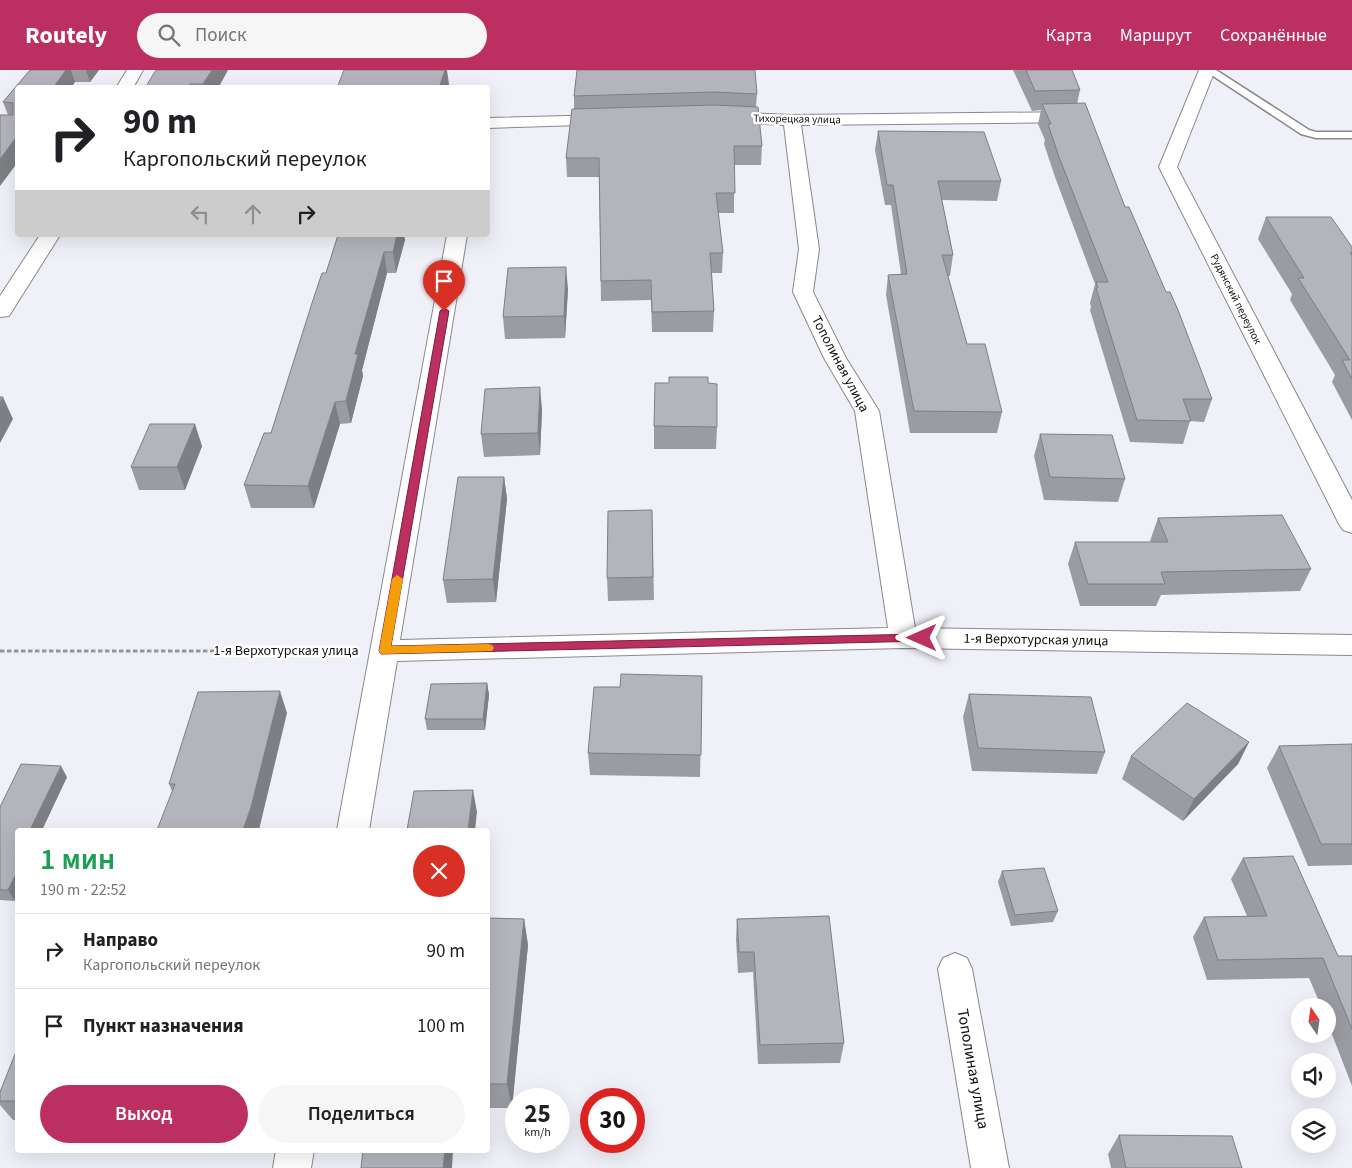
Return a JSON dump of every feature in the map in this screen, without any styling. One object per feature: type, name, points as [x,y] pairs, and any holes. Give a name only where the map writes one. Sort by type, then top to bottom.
[{"type":"street","points":[[126,85],[135,70]]},
{"type":"street","name":"Рудянский переулок","points":[[1208,70],[1168,167],[1352,524]]},
{"type":"street","name":"Тихорецкая улица","points":[[704,117],[792,120],[1077,117]]},
{"type":"street","points":[[490,123],[626,119]]},
{"type":"street","name":"Тополиная улица","points":[[792,120],[809,250],[803,292],[835,358],[867,412],[902,638]]},
{"type":"street","points":[[1,310],[49,237]]},
{"type":"street","points":[[353,828],[457,237]]},
{"type":"street","name":"1-я Верхотурская улица","points":[[385,651],[902,638],[1352,644]]},
{"type":"street","name":"Тополиная улица","points":[[955,969],[990,1168]]},
{"type":"street","points":[[292,1168],[294,1153]]},
{"type":"lane","points":[[1208,70],[1305,132],[1316,135],[1352,135]]},
{"type":"path","name":"1-я Верхотурская улица","points":[[0,651],[385,651]]},
{"type":"building","points":[[30,70],[66,70],[55,85],[17,85]]},
{"type":"building","points":[[156,70],[212,70],[203,84],[147,85]]},
{"type":"building","points":[[344,70],[445,70],[440,85],[338,85]]},
{"type":"building","points":[[577,70],[755,70],[757,94],[714,92],[574,96]]},
{"type":"building","points":[[1026,70],[1072,70],[1080,90],[1035,91]]},
{"type":"building","points":[[15,88],[15,139],[0,159],[0,115],[13,115],[13,103],[3,102]]},
{"type":"building","points":[[1085,103],[1125,207],[1129,207],[1166,292],[1170,292],[1212,399],[1183,399],[1191,421],[1137,420],[1096,288],[1098,288],[1096,282],[1108,282],[1059,157],[1048,124],[1051,124],[1042,104]]},
{"type":"building","points":[[714,105],[758,107],[762,146],[734,146],[735,193],[716,193],[723,253],[710,253],[714,311],[652,312],[651,280],[601,281],[599,158],[566,158],[572,109]]},
{"type":"building","points":[[878,131],[984,132],[1001,181],[938,181],[953,255],[942,255],[967,344],[985,344],[1002,412],[914,411],[888,275],[907,274],[893,185],[887,185]]},
{"type":"building","points":[[1266,217],[1331,217],[1352,247],[1352,253],[1350,253],[1352,255],[1352,379],[1342,360],[1350,360],[1298,278],[1304,278]]},
{"type":"building","points":[[337,237],[397,237],[393,252],[384,252],[355,354],[358,354],[346,401],[335,402],[308,486],[244,485],[264,433],[271,433],[322,273],[326,273]]},
{"type":"building","points":[[566,267],[564,316],[503,317],[508,268]]},
{"type":"building","points":[[669,377],[708,377],[708,383],[717,384],[717,427],[654,426],[655,383],[669,383]]},
{"type":"building","points":[[540,387],[538,433],[481,434],[485,389]]},
{"type":"building","points":[[150,424],[195,424],[177,467],[131,467]]},
{"type":"building","points":[[1040,434],[1112,435],[1125,479],[1050,477]]},
{"type":"building","points":[[458,477],[504,477],[493,579],[443,580]]},
{"type":"building","points":[[652,510],[653,577],[607,578],[608,511]]},
{"type":"building","points":[[1282,515],[1311,569],[1161,572],[1165,584],[1088,584],[1075,542],[1168,542],[1158,518]]},
{"type":"building","points":[[621,674],[702,676],[701,755],[588,753],[594,687],[620,687]]},
{"type":"building","points":[[487,683],[483,719],[425,719],[431,684]]},
{"type":"building","points":[[280,691],[251,807],[244,828],[158,828],[175,784],[169,784],[198,692]]},
{"type":"building","points":[[969,694],[1091,697],[1105,752],[978,748]]},
{"type":"building","points":[[1187,703],[1249,742],[1194,799],[1131,756]]},
{"type":"building","points":[[1352,744],[1352,844],[1321,844],[1279,746]]},
{"type":"building","points":[[21,764],[61,766],[31,828],[15,828],[15,876],[8,890],[0,890],[0,807]]},
{"type":"building","points":[[473,790],[468,828],[407,828],[414,791]]},
{"type":"building","points":[[1293,856],[1338,956],[1352,956],[1352,1029],[1323,958],[1218,960],[1204,917],[1267,916],[1243,858]]},
{"type":"building","points":[[1044,868],[1058,911],[1015,915],[1002,871]]},
{"type":"building","points":[[829,916],[844,1043],[760,1045],[754,952],[739,952],[737,919]]},
{"type":"building","points":[[490,918],[524,919],[507,1084],[490,1084]]},
{"type":"building","points":[[15,1054],[15,1101],[0,1101],[0,1092]]},
{"type":"building","points":[[1119,1135],[1232,1136],[1242,1168],[1126,1168]]},
{"type":"building","points":[[363,1153],[445,1153],[443,1168],[361,1168]]},
{"type":"slow traffic","points":[[397,579],[385,651],[488,648]]},
{"type":"route","points":[[444,311],[385,651],[922,638]]}]
